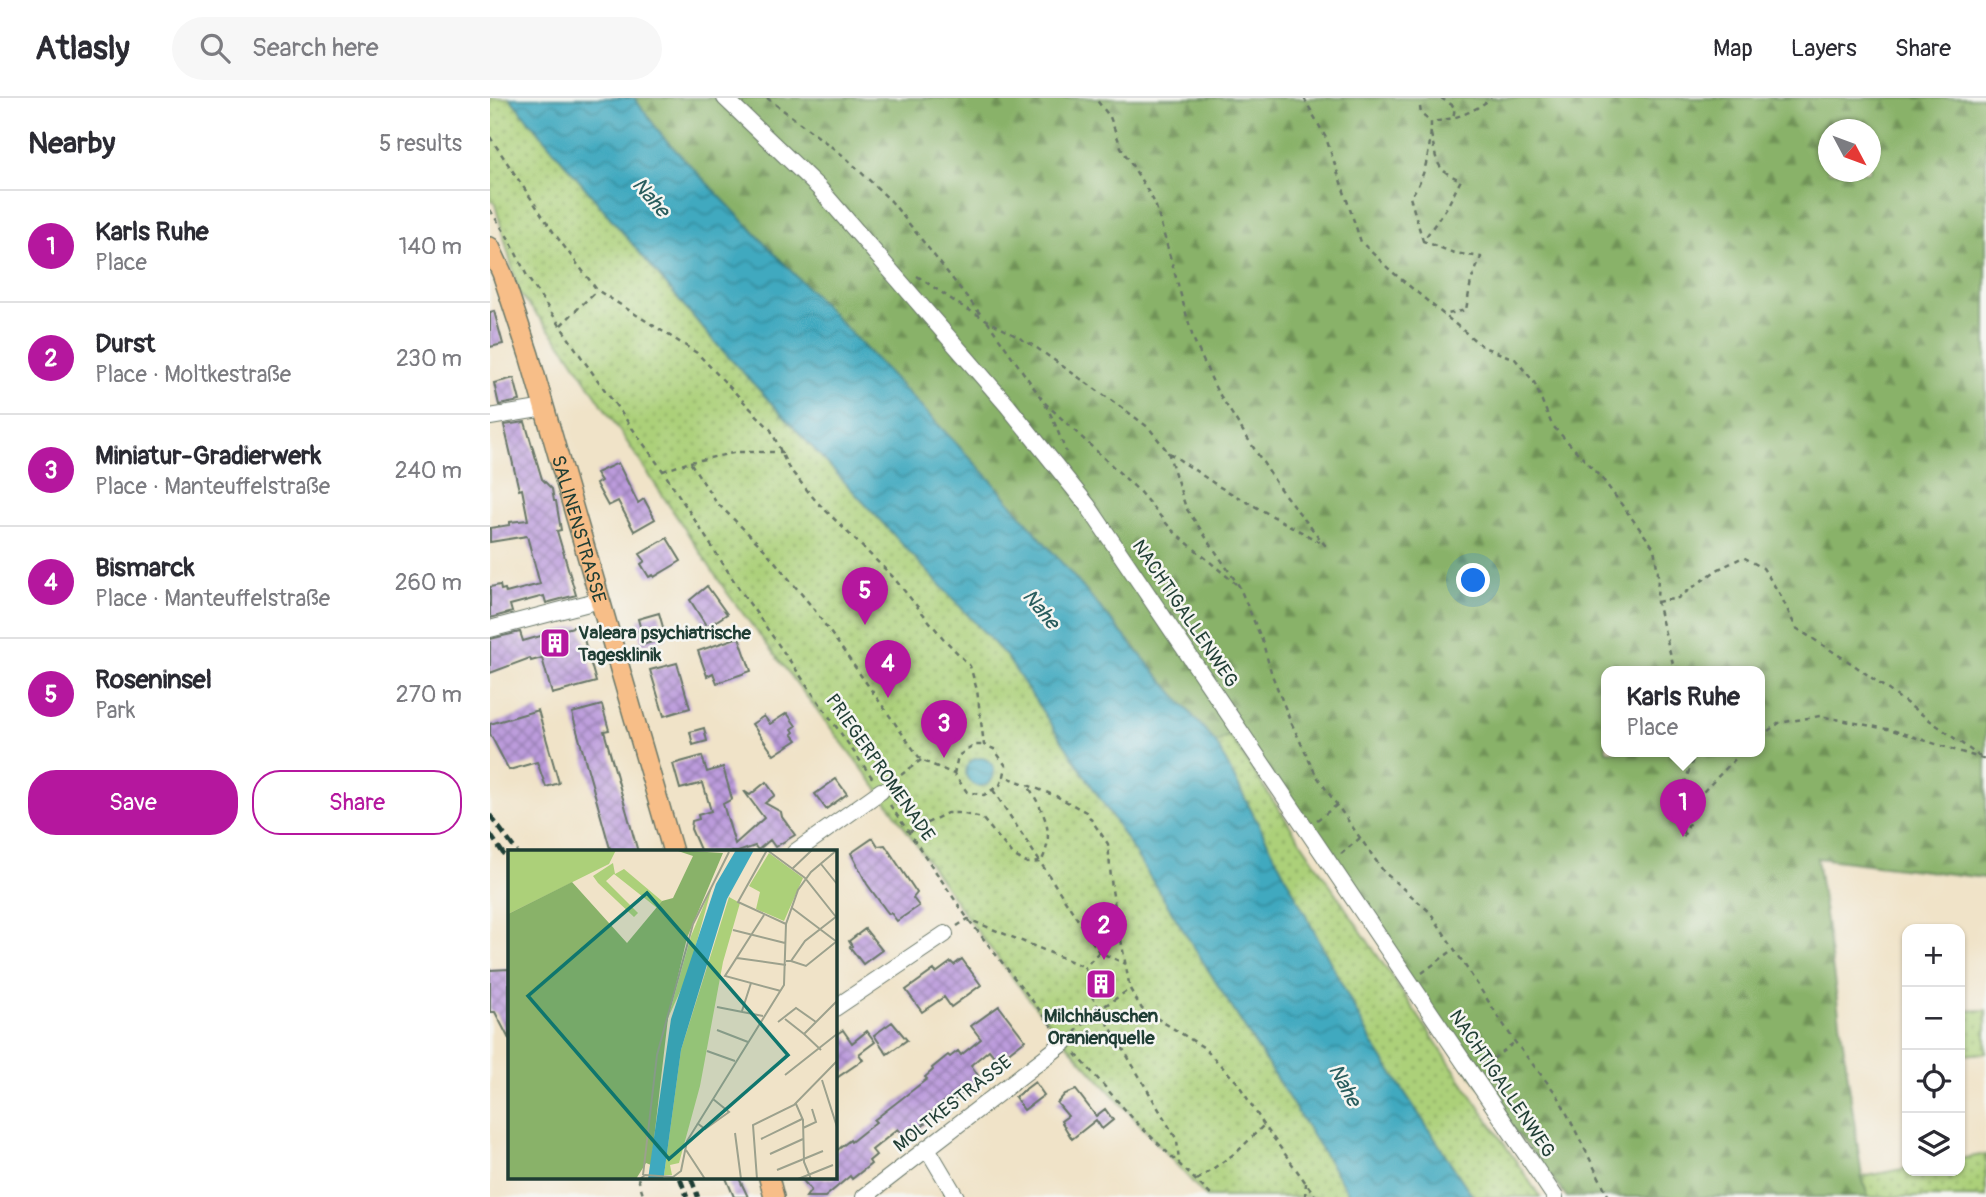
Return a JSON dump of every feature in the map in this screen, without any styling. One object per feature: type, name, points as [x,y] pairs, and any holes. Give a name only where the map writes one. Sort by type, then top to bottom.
[{"type":"main road","name":"SALINENSTRASSE","points":[[490,247],[502,273],[545,408],[672,850]]},
{"type":"main road","points":[[770,1180],[774,1197]]},
{"type":"street","name":"NACHTIGALLENWEG","points":[[725,98],[819,188],[1007,404],[1088,506],[1555,1197]]},
{"type":"street","points":[[490,417],[545,408]]},
{"type":"street","points":[[490,629],[600,600]]},
{"type":"street","points":[[798,850],[881,791]]},
{"type":"street","points":[[836,1007],[945,934]]},
{"type":"street","name":"MOLTKESTRASSE","points":[[864,1197],[1065,1042]]},
{"type":"street","points":[[928,1148],[956,1197]]},
{"type":"path","points":[[767,98],[845,157],[891,201],[984,318],[1044,401],[1138,491],[1172,530],[1239,586]]},
{"type":"path","points":[[889,271],[900,266],[1034,346],[1149,428],[1168,452],[1218,485],[1325,545],[1280,489],[1216,389],[1192,338],[1156,203],[1121,147],[1110,117],[1095,98]]},
{"type":"path","points":[[1304,98],[1326,138],[1361,242],[1483,347],[1515,359],[1534,382],[1552,425],[1604,481],[1654,548],[1658,574],[1657,602],[1675,666]]},
{"type":"path","points":[[1441,98],[1455,107],[1453,119]]},
{"type":"path","points":[[1420,107],[1421,114],[1431,122],[1453,119],[1477,109],[1491,98]]},
{"type":"path","points":[[1423,242],[1410,197],[1420,187],[1431,122]]},
{"type":"path","points":[[1423,242],[1447,207],[1461,180],[1438,167],[1431,134]]},
{"type":"path","points":[[490,137],[554,233],[597,290],[697,353],[771,430],[788,467],[816,501],[893,578],[970,666],[977,690],[984,745]]},
{"type":"path","name":"PRIEGERPROMENADE","points":[[490,210],[509,239],[528,278],[968,919],[1065,1042],[1136,1122],[1213,1197]]},
{"type":"path","points":[[1423,242],[1454,253],[1481,257],[1471,281],[1466,310],[1443,315]]},
{"type":"path","points":[[561,325],[597,290]]},
{"type":"path","points":[[663,471],[738,452],[783,452]]},
{"type":"path","points":[[1168,452],[1186,508],[1239,586],[1262,640],[1272,675],[1290,720],[1317,775],[1384,872],[1430,912],[1515,1042],[1558,1096],[1609,1197]]},
{"type":"path","points":[[690,462],[716,502],[766,551],[813,608],[921,760],[954,774],[967,792],[984,795],[1000,785],[1006,766],[994,749],[975,745],[958,756],[954,774]]},
{"type":"path","points":[[1657,602],[1678,598],[1717,570],[1743,557],[1763,568],[1781,596],[1796,628],[1854,665],[1984,759]]},
{"type":"path","points":[[1765,733],[1779,723],[1820,716],[1892,730],[1984,759]]},
{"type":"path","points":[[1694,757],[1684,785],[1683,837],[1702,793],[1737,757]]},
{"type":"path","points":[[881,791],[921,760]]},
{"type":"path","points":[[1004,776],[1056,796],[1086,812],[1108,844],[1112,890],[1130,989],[1142,1009],[1203,1047],[1237,1082],[1316,1197]]},
{"type":"path","points":[[1029,787],[1046,817],[1048,847],[1041,862]]},
{"type":"path","points":[[993,790],[1098,952],[1126,964]]},
{"type":"path","points":[[1316,820],[1337,804]]},
{"type":"path","points":[[909,832],[947,813],[982,818],[1013,855],[1027,863],[1041,862]]},
{"type":"path","points":[[1340,854],[1360,838]]},
{"type":"path","points":[[968,919],[1085,967]]},
{"type":"path","points":[[1420,975],[1453,950]]},
{"type":"path","points":[[1098,952],[1085,967],[1087,988],[1178,1140],[1179,1163]]},
{"type":"path","points":[[1065,1042],[1100,1009],[1130,989]]},
{"type":"path","points":[[1486,1064],[1515,1042]]},
{"type":"path","points":[[1197,1180],[1238,1151],[1264,1125]]},
{"type":"path","points":[[639,1180],[644,1197]]},
{"type":"path","points":[[1305,1197],[1306,1183]]},
{"type":"green space","points":[[490,98],[510,98],[712,339],[1006,656],[1111,815],[1351,1197],[1206,1197],[1025,994],[968,919],[880,792],[728,594],[566,350],[519,293],[495,204],[490,200]]},
{"type":"green space","points":[[634,98],[1986,98],[1986,878],[1817,858],[1862,1177],[1868,1197],[1567,1197],[1471,1075],[1306,828],[1229,735],[1216,743],[990,479],[664,138]]},
{"type":"green space","points":[[1229,735],[1540,1197],[1473,1197],[1373,1044],[1216,743]]},
{"type":"green space","points":[[1986,1010],[1986,1053],[1965,1055],[1965,1011]]},
{"type":"green space","points":[[1986,1154],[1986,1197],[1868,1197],[1862,1177],[1902,1169],[1902,1176],[1965,1176],[1965,1158]]},
{"type":"water","name":"Nahe","points":[[510,98],[634,98],[664,138],[990,479],[1216,743],[1373,1044],[1473,1197],[1351,1197],[1111,815],[1006,656],[712,339]]},
{"type":"water","points":[[980,758],[990,762],[994,772],[990,782],[980,786],[970,782],[966,772],[970,762]]},
{"type":"building","points":[[494,311],[503,344],[490,347],[490,312]]},
{"type":"building","points":[[514,378],[520,401],[499,405],[494,383]]},
{"type":"building","points":[[525,422],[542,479],[552,489],[556,501],[561,530],[557,531],[576,595],[546,603],[544,596],[510,605],[512,612],[490,618],[490,587],[500,585],[501,590],[505,589],[506,593],[540,584],[527,536],[490,542],[490,528],[528,520],[504,425]]},
{"type":"building","points":[[618,463],[638,503],[644,499],[655,519],[634,531],[618,501],[608,506],[596,484],[601,481],[596,473]]},
{"type":"building","points":[[667,538],[681,561],[654,577],[649,577],[641,564],[645,561],[640,554]]},
{"type":"building","points":[[707,586],[727,614],[707,627],[690,600]]},
{"type":"building","points":[[659,613],[666,638],[642,645],[638,619]]},
{"type":"building","points":[[580,625],[596,682],[552,694],[542,658],[531,661],[530,658],[490,673],[490,639],[520,632],[523,641]]},
{"type":"building","points":[[739,637],[751,671],[717,683],[713,673],[707,676],[698,651]]},
{"type":"building","points":[[677,663],[690,708],[664,716],[650,670]]},
{"type":"building","points":[[602,705],[609,730],[604,731],[637,850],[610,850],[572,713]]},
{"type":"building","points":[[538,710],[559,783],[546,787],[537,762],[509,770],[490,734],[490,724]]},
{"type":"building","points":[[787,713],[796,726],[792,729],[792,734],[797,740],[774,755],[752,724],[764,716],[770,724]]},
{"type":"building","points":[[704,728],[707,741],[693,745],[690,732]]},
{"type":"building","points":[[702,756],[707,772],[723,767],[732,799],[723,804],[735,844],[764,818],[744,791],[750,795],[766,782],[775,795],[765,803],[781,812],[795,835],[775,847],[770,840],[758,850],[755,846],[744,850],[700,850],[691,829],[692,821],[699,819],[698,815],[711,811],[703,783],[680,789],[673,764]]},
{"type":"building","points":[[836,779],[847,794],[826,809],[815,794]]},
{"type":"building","points":[[873,838],[878,846],[885,845],[917,893],[913,898],[919,906],[897,921],[867,884],[851,853]]},
{"type":"building","points":[[865,929],[882,950],[863,964],[850,947],[852,946],[849,941]]},
{"type":"building","points":[[962,959],[981,985],[951,1007],[944,997],[922,1012],[906,990],[934,970],[936,973],[951,962],[954,965]]},
{"type":"building","points":[[508,969],[508,1037],[495,1012],[490,1012],[490,970]]},
{"type":"building","points":[[999,1006],[1025,1040],[998,1061],[989,1050],[971,1065],[981,1080],[947,1106],[944,1102],[922,1120],[925,1124],[913,1133],[910,1129],[903,1135],[898,1129],[872,1150],[876,1155],[869,1161],[871,1164],[852,1179],[850,1176],[825,1197],[806,1197],[811,1190],[803,1180],[836,1180],[836,1151],[850,1140],[851,1142],[876,1122],[874,1120],[927,1079],[925,1077],[932,1068],[948,1055],[950,1057],[958,1051],[961,1055],[981,1039],[971,1026]]},
{"type":"building","points":[[892,1022],[907,1040],[887,1054],[874,1035]]},
{"type":"building","points":[[843,1030],[852,1043],[867,1031],[875,1042],[859,1054],[863,1060],[836,1078],[836,1034]]},
{"type":"building","points":[[1035,1082],[1044,1095],[1024,1110],[1015,1097]]},
{"type":"building","points":[[1076,1090],[1096,1116],[1105,1109],[1113,1120],[1102,1129],[1096,1120],[1072,1139],[1061,1121],[1068,1116],[1057,1103],[1065,1094]]},
{"type":"building","points":[[727,1180],[740,1180],[748,1197],[734,1197]]},
{"type":"railway","points":[[490,815],[516,850]]},
{"type":"railway","points":[[490,834],[508,861]]},
{"type":"railway","points":[[681,1180],[687,1197]]},
{"type":"railway","points":[[692,1180],[698,1197]]},
{"type":"place","name":"Roseninsel","points":[[865,625]]},
{"type":"place","name":"Valeara psychiatrische Tagesklinik","points":[[555,643]]},
{"type":"place","name":"Bismarck","points":[[888,698]]},
{"type":"place","name":"Miniatur-Gradierwerk","points":[[944,758]]},
{"type":"place","name":"Karls Ruhe","points":[[1683,837]]},
{"type":"place","name":"Durst","points":[[1104,960]]},
{"type":"place","name":"Milchhäuschen Oranienquelle","points":[[1101,984]]}]
